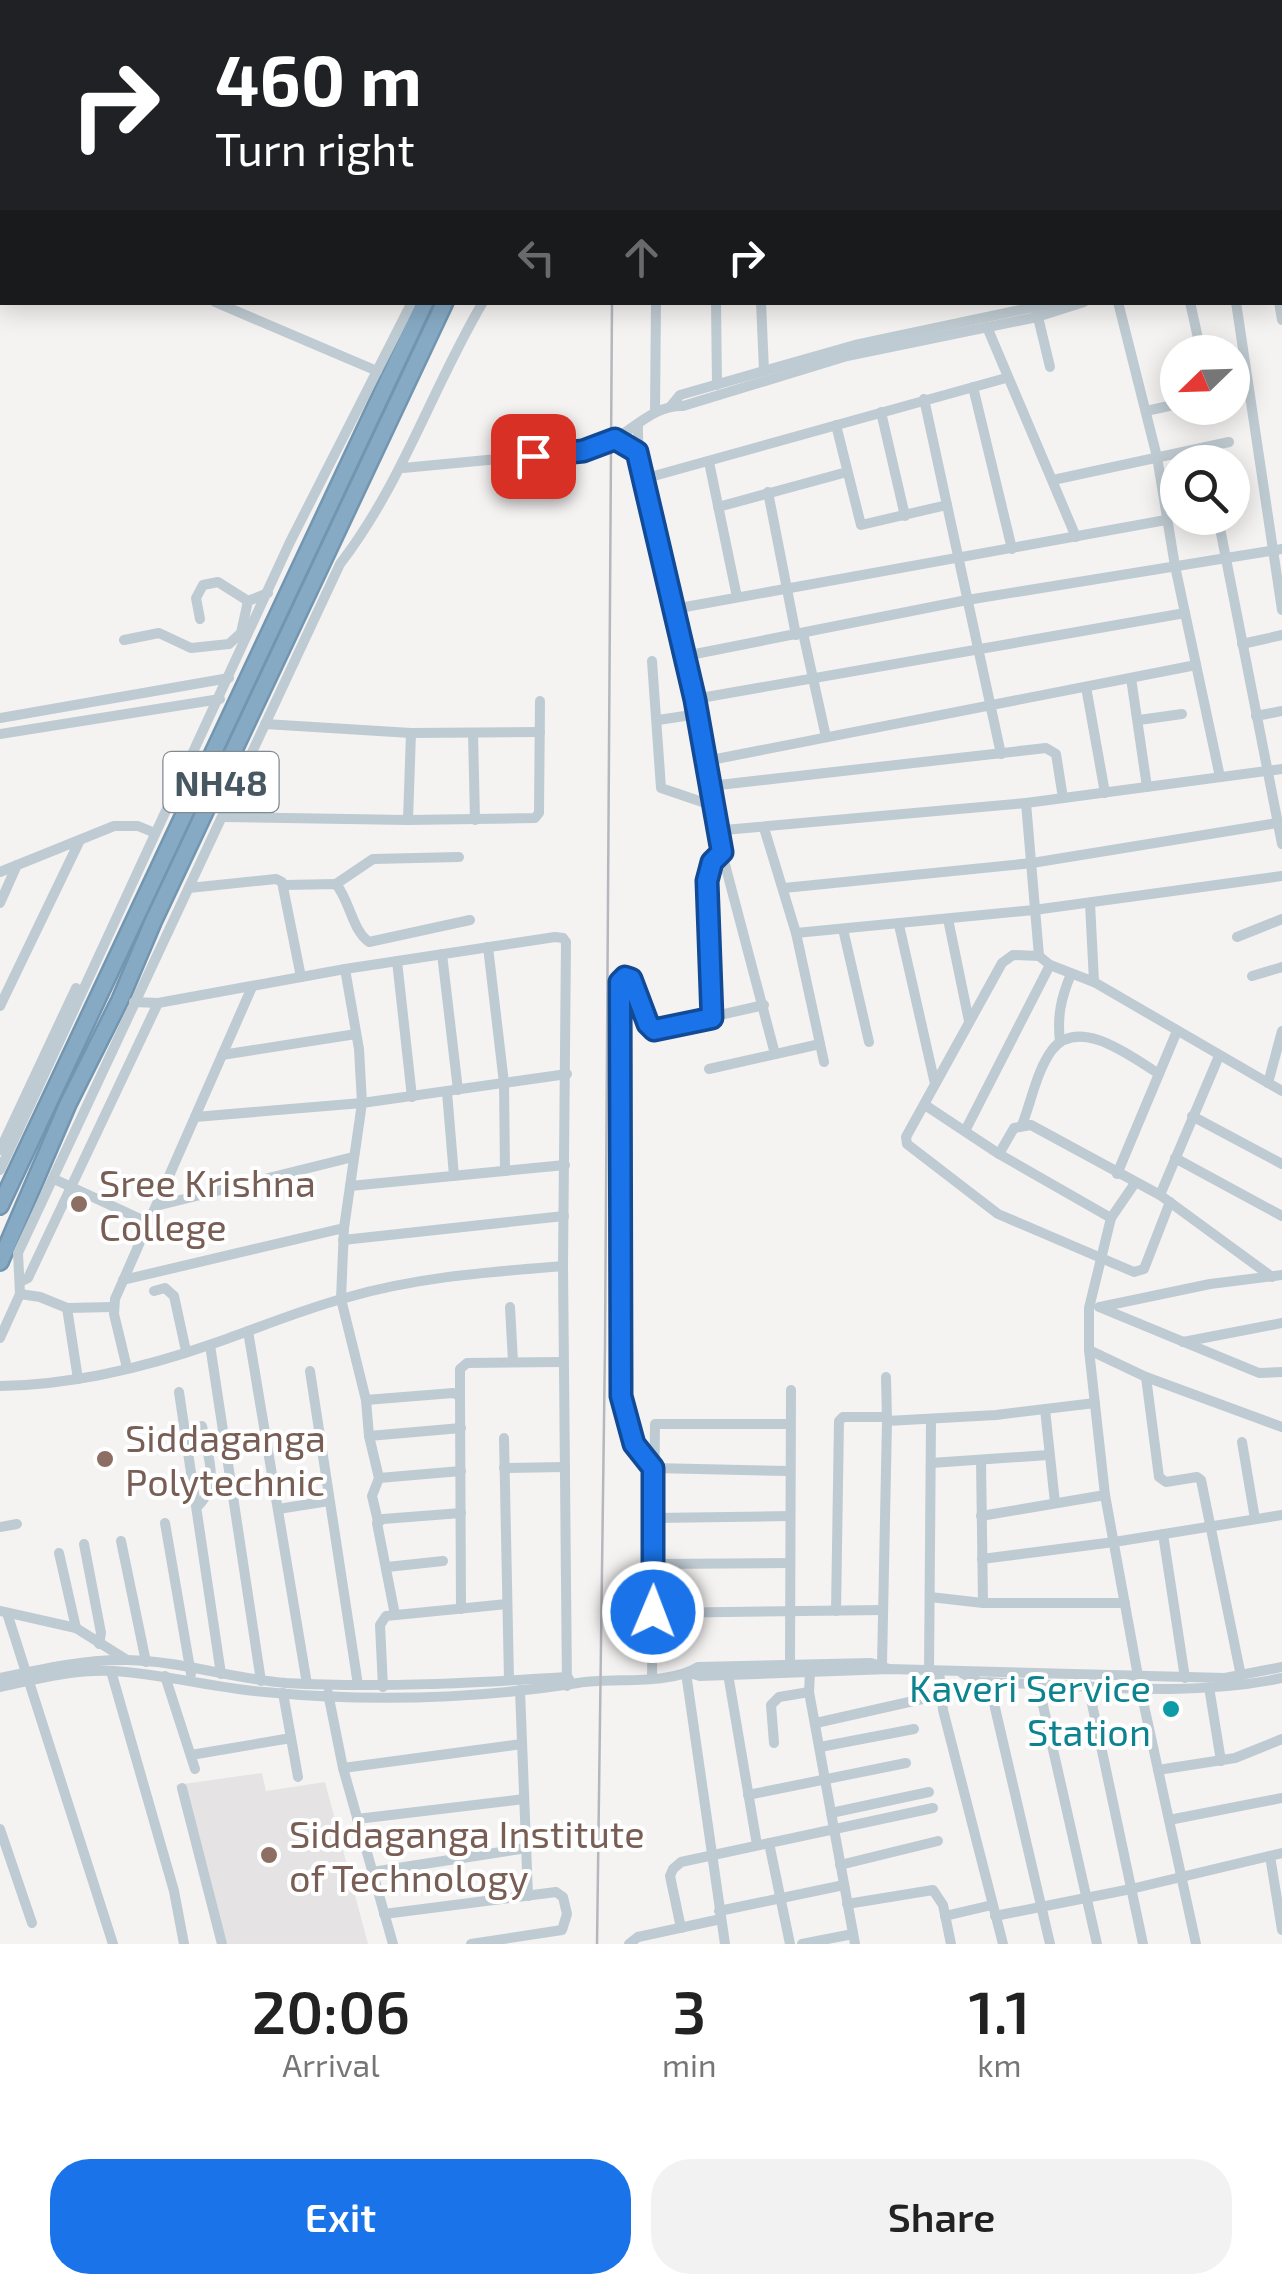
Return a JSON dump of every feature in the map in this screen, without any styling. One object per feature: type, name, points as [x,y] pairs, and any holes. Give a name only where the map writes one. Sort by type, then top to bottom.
[{"type":"highway","name":"NH48","points":[[0,1206],[96,981],[285,600],[424,305]]},
{"type":"highway","name":"NH48","points":[[0,1262],[68,1104],[444,305]]},
{"type":"highway","points":[[268,592],[285,600]]},
{"type":"street","points":[[222,305],[377,370]]},
{"type":"street","points":[[0,1170],[96,981],[155,833],[268,592],[410,305]]},
{"type":"street","points":[[21,1288],[18,1252],[134,1002],[340,564],[364,533],[403,468],[440,381],[480,305]]},
{"type":"street","points":[[655,412],[656,305]]},
{"type":"street","points":[[716,305],[717,385]]},
{"type":"street","points":[[762,305],[764,371]]},
{"type":"street","points":[[671,406],[680,396],[855,345],[1063,305]]},
{"type":"street","points":[[1119,305],[1160,478]]},
{"type":"street","points":[[1191,305],[1197,335]]},
{"type":"street","points":[[1237,305],[1277,550],[1282,608]]},
{"type":"street","points":[[403,468],[583,451],[615,439],[671,406],[683,406],[847,356],[987,327],[1036,309]]},
{"type":"street","points":[[1036,309],[1050,367]]},
{"type":"street","points":[[987,327],[1076,537]]},
{"type":"street","points":[[643,479],[1006,378]]},
{"type":"street","points":[[973,387],[1012,549]]},
{"type":"street","points":[[924,400],[1001,754]]},
{"type":"street","points":[[1146,411],[1160,408]]},
{"type":"street","points":[[881,412],[905,516]]},
{"type":"street","points":[[638,424],[637,452],[698,714],[722,852],[776,1054]]},
{"type":"street","points":[[836,425],[861,525],[947,505]]},
{"type":"street","points":[[615,439],[637,452]]},
{"type":"street","points":[[1212,445],[1229,442]]},
{"type":"street","points":[[1053,480],[1160,456]]},
{"type":"street","points":[[709,462],[737,597]]},
{"type":"street","points":[[718,507],[847,472]]},
{"type":"street","points":[[768,492],[787,587],[826,738]]},
{"type":"street","points":[[674,610],[1160,521]]},
{"type":"street","points":[[1169,535],[1220,777]]},
{"type":"street","points":[[1221,535],[1282,844]]},
{"type":"street","points":[[685,656],[967,600],[1277,550]]},
{"type":"street","points":[[200,619],[196,598],[203,585],[218,582],[248,601]]},
{"type":"street","points":[[248,601],[268,592]]},
{"type":"street","points":[[124,640],[159,632],[191,648],[229,644],[241,633],[248,601]]},
{"type":"street","points":[[695,700],[1185,614]]},
{"type":"street","points":[[1242,644],[1282,635]]},
{"type":"street","points":[[652,662],[660,788],[714,806]]},
{"type":"street","points":[[706,762],[1196,665]]},
{"type":"street","points":[[0,718],[229,678]]},
{"type":"street","points":[[1131,678],[1148,787]]},
{"type":"street","points":[[1086,687],[1105,793]]},
{"type":"street","points":[[0,734],[220,699]]},
{"type":"street","points":[[223,817],[531,819],[537,816],[540,701]]},
{"type":"street","points":[[1256,716],[1282,711]]},
{"type":"street","points":[[658,720],[698,714]]},
{"type":"street","points":[[1139,720],[1182,714]]},
{"type":"street","points":[[265,724],[410,734],[540,732]]},
{"type":"street","points":[[408,820],[410,734]]},
{"type":"street","points":[[473,734],[476,820]]},
{"type":"street","points":[[710,786],[1046,748],[1053,751],[1063,798]]},
{"type":"street","points":[[720,828],[764,828],[1026,803],[1282,769]]},
{"type":"street","points":[[1026,803],[1039,956]]},
{"type":"street","points":[[784,888],[1032,863],[1277,823]]},
{"type":"street","points":[[0,872],[114,826],[128,825],[155,833]]},
{"type":"street","points":[[764,828],[796,933],[824,1062]]},
{"type":"street","points":[[0,1006],[80,840]]},
{"type":"street","points":[[0,1150],[142,846]]},
{"type":"street","points":[[712,1018],[707,881],[712,862],[722,852]]},
{"type":"street","points":[[189,888],[276,879],[284,885],[336,884],[373,859],[458,857]]},
{"type":"street","points":[[0,903],[17,865]]},
{"type":"street","points":[[796,933],[1034,910],[1282,876]]},
{"type":"street","points":[[336,884],[362,937],[369,942],[470,920]]},
{"type":"street","points":[[284,885],[301,978]]},
{"type":"street","points":[[1090,902],[1094,982]]},
{"type":"street","points":[[1237,936],[1282,919]]},
{"type":"street","points":[[948,920],[969,1022]]},
{"type":"street","points":[[899,925],[935,1085]]},
{"type":"street","points":[[844,930],[869,1042]]},
{"type":"street","points":[[134,1002],[158,1003],[442,954],[563,938],[566,942],[562,1266],[569,1682]]},
{"type":"street","points":[[488,948],[504,1083],[505,1171]]},
{"type":"street","points":[[442,954],[453,1091],[454,1176]]},
{"type":"street","points":[[1218,1056],[1175,1158],[1144,1269],[1134,1272],[998,1214],[907,1144],[906,1137],[1006,959],[1020,954],[1039,956],[1050,965],[1094,982],[1282,1091]]},
{"type":"street","points":[[397,961],[412,1097]]},
{"type":"street","points":[[965,1131],[1050,965]]},
{"type":"street","points":[[1252,976],[1282,967]]},
{"type":"street","points":[[345,969],[362,1103],[344,1228],[340,1299],[366,1400],[379,1478],[372,1496],[376,1527],[395,1615]]},
{"type":"street","points":[[1060,1042],[1060,1000],[1071,974]]},
{"type":"street","points":[[653,1468],[634,1444],[621,1396],[620,982],[625,977],[631,979],[648,1024],[654,1030],[764,1005]]},
{"type":"street","points":[[127,1368],[113,1307],[252,986]]},
{"type":"street","points":[[0,1338],[158,1003]]},
{"type":"street","points":[[1117,1174],[1177,1031]]},
{"type":"street","points":[[1268,1083],[1282,1031]]},
{"type":"street","points":[[222,1056],[356,1034]]},
{"type":"street","points":[[1022,1124],[1048,1058],[1060,1042],[1072,1037],[1105,1043],[1159,1074]]},
{"type":"street","points":[[709,1069],[820,1044]]},
{"type":"street","points":[[195,1117],[362,1103],[567,1074]]},
{"type":"street","points":[[924,1104],[999,1154],[1112,1218]]},
{"type":"street","points":[[1192,1116],[1282,1164]]},
{"type":"street","points":[[999,1154],[1014,1128],[1031,1125],[1165,1199],[1277,1276]]},
{"type":"street","points":[[156,1206],[354,1157]]},
{"type":"street","points":[[1175,1158],[1282,1216]]},
{"type":"street","points":[[350,1186],[565,1165]]},
{"type":"street","points":[[54,1179],[149,1223]]},
{"type":"street","points":[[1135,1183],[1112,1218],[1100,1260],[1089,1350],[1105,1495],[1140,1688],[1196,1944]]},
{"type":"street","points":[[343,1240],[564,1216]]},
{"type":"street","points":[[123,1280],[344,1228]]},
{"type":"street","points":[[0,1386],[78,1379],[127,1368],[408,1281],[562,1266]]},
{"type":"street","points":[[1094,1307],[1210,1284],[1277,1276]]},
{"type":"street","points":[[21,1288],[67,1308],[113,1307]]},
{"type":"street","points":[[154,1291],[165,1288],[174,1296],[186,1351]]},
{"type":"street","points":[[510,1307],[514,1362]]},
{"type":"street","points":[[1094,1307],[1259,1373],[1282,1372]]},
{"type":"street","points":[[67,1308],[78,1379]]},
{"type":"street","points":[[1182,1342],[1282,1323]]},
{"type":"street","points":[[248,1331],[308,1684]]},
{"type":"street","points":[[210,1345],[261,1681]]},
{"type":"street","points":[[1089,1350],[1146,1377],[1282,1426]]},
{"type":"street","points":[[461,1609],[460,1368],[464,1364],[564,1362]]},
{"type":"street","points":[[310,1371],[358,1685]]},
{"type":"street","points":[[885,1666],[886,1377]]},
{"type":"street","points":[[1146,1377],[1159,1477],[1166,1482],[1199,1477],[1240,1676]]},
{"type":"street","points":[[790,1390],[790,1664]]},
{"type":"street","points":[[178,1392],[221,1674]]},
{"type":"street","points":[[366,1400],[453,1393],[460,1396]]},
{"type":"street","points":[[836,1611],[839,1421],[931,1420],[1094,1402]]},
{"type":"street","points":[[1045,1409],[1055,1502]]},
{"type":"street","points":[[931,1420],[930,1598],[934,1671],[1003,1944]]},
{"type":"street","points":[[652,1678],[654,1426],[658,1422],[790,1424]]},
{"type":"street","points":[[198,1506],[208,1496],[213,1481],[202,1426]]},
{"type":"street","points":[[369,1436],[461,1428]]},
{"type":"street","points":[[504,1438],[509,1680]]},
{"type":"street","points":[[1242,1442],[1255,1519]]},
{"type":"street","points":[[931,1463],[1048,1456]]},
{"type":"street","points":[[981,1460],[983,1603]]},
{"type":"street","points":[[504,1468],[564,1467]]},
{"type":"street","points":[[653,1468],[790,1471]]},
{"type":"street","points":[[379,1478],[461,1471]]},
{"type":"street","points":[[982,1516],[1105,1495]]},
{"type":"street","points":[[278,1509],[329,1501]]},
{"type":"street","points":[[378,1521],[461,1513]]},
{"type":"street","points":[[982,1559],[1282,1514]]},
{"type":"street","points":[[654,1518],[790,1516]]},
{"type":"street","points":[[165,1523],[191,1674]]},
{"type":"street","points":[[0,1527],[17,1524]]},
{"type":"street","points":[[1164,1534],[1185,1678]]},
{"type":"street","points":[[121,1540],[146,1662]]},
{"type":"street","points":[[84,1544],[99,1644]]},
{"type":"street","points":[[59,1553],[76,1628]]},
{"type":"street","points":[[387,1567],[444,1560]]},
{"type":"street","points":[[654,1564],[790,1564]]},
{"type":"street","points":[[930,1598],[983,1603],[1125,1603]]},
{"type":"street","points":[[384,1687],[380,1625],[386,1616],[508,1604]]},
{"type":"street","points":[[653,1612],[883,1610]]},
{"type":"street","points":[[4,1612],[76,1628],[128,1660]]},
{"type":"street","points":[[4,1612],[114,1944]]},
{"type":"street","points":[[0,1687],[28,1676],[128,1660],[283,1694],[328,1691],[430,1697],[569,1682]]},
{"type":"street","points":[[688,1673],[698,1667],[790,1664],[1185,1678],[1240,1676],[1282,1666]]},
{"type":"street","points":[[0,1678],[111,1671],[165,1676],[221,1674],[308,1684],[328,1691],[358,1685],[569,1682],[885,1666]]},
{"type":"street","points":[[111,1671],[170,1873],[184,1944]]},
{"type":"street","points":[[802,1944],[854,1939],[809,1692],[810,1672]]},
{"type":"street","points":[[961,1672],[978,1682],[1140,1688],[1209,1687],[1282,1678]]},
{"type":"street","points":[[688,1673],[725,1944]]},
{"type":"street","points":[[728,1674],[748,1795],[790,1944]]},
{"type":"street","points":[[165,1676],[195,1768]]},
{"type":"street","points":[[989,1682],[1050,1944]]},
{"type":"street","points":[[1038,1683],[1097,1944]]},
{"type":"street","points":[[1088,1685],[1144,1944]]},
{"type":"street","points":[[1209,1687],[1221,1761]]},
{"type":"street","points":[[520,1690],[528,1896]]},
{"type":"street","points":[[328,1691],[343,1768],[393,1944]]},
{"type":"street","points":[[774,1743],[771,1705],[779,1697],[809,1692]]},
{"type":"street","points":[[283,1694],[298,1777]]},
{"type":"street","points":[[816,1723],[940,1695]]},
{"type":"street","points":[[820,1747],[914,1729]]},
{"type":"street","points":[[191,1754],[291,1738]]},
{"type":"street","points":[[1158,1770],[1221,1761],[1282,1739]]},
{"type":"street","points":[[343,1768],[522,1744]]},
{"type":"street","points":[[748,1795],[906,1763]]},
{"type":"street","points":[[182,1788],[222,1944]]},
{"type":"street","points":[[831,1814],[930,1792]]},
{"type":"street","points":[[1169,1820],[1282,1798]]},
{"type":"street","points":[[357,1819],[524,1799]]},
{"type":"street","points":[[681,1928],[670,1876],[682,1862],[933,1808]]},
{"type":"street","points":[[0,1829],[32,1923]]},
{"type":"street","points":[[840,1865],[938,1841]]},
{"type":"street","points":[[372,1872],[526,1848]]},
{"type":"street","points":[[946,1916],[1087,1898],[1276,1854],[1282,1930]]},
{"type":"street","points":[[628,1944],[638,1937],[665,1938],[681,1928],[779,1898],[844,1885]]},
{"type":"street","points":[[848,1904],[933,1890],[939,1895],[946,1916],[950,1944]]},
{"type":"street","points":[[384,1914],[556,1892],[564,1897],[567,1914],[562,1930],[471,1944]]},
{"type":"shaded area","name":"Siddaganga Institute of Technology","points":[[262,1773],[266,1791],[325,1782],[368,1944],[218,1944],[176,1785]]},
{"type":"railway","points":[[597,1944],[612,305]]},
{"type":"place","name":"Sree Krishna College","points":[[79,1204]]},
{"type":"place","name":"Siddaganga Polytechnic","points":[[105,1459]]},
{"type":"place","name":"Kaveri Service Station","points":[[1171,1709]]},
{"type":"place","name":"Siddaganga Institute of Technology","points":[[269,1855]]},
{"type":"route","points":[[533,456],[583,451],[615,439],[637,452],[695,700],[720,828],[722,852],[712,862],[707,881],[712,1018],[654,1030],[648,1024],[631,979],[625,977],[620,982],[621,1396],[638,1453],[653,1468],[653,1612]]}]
